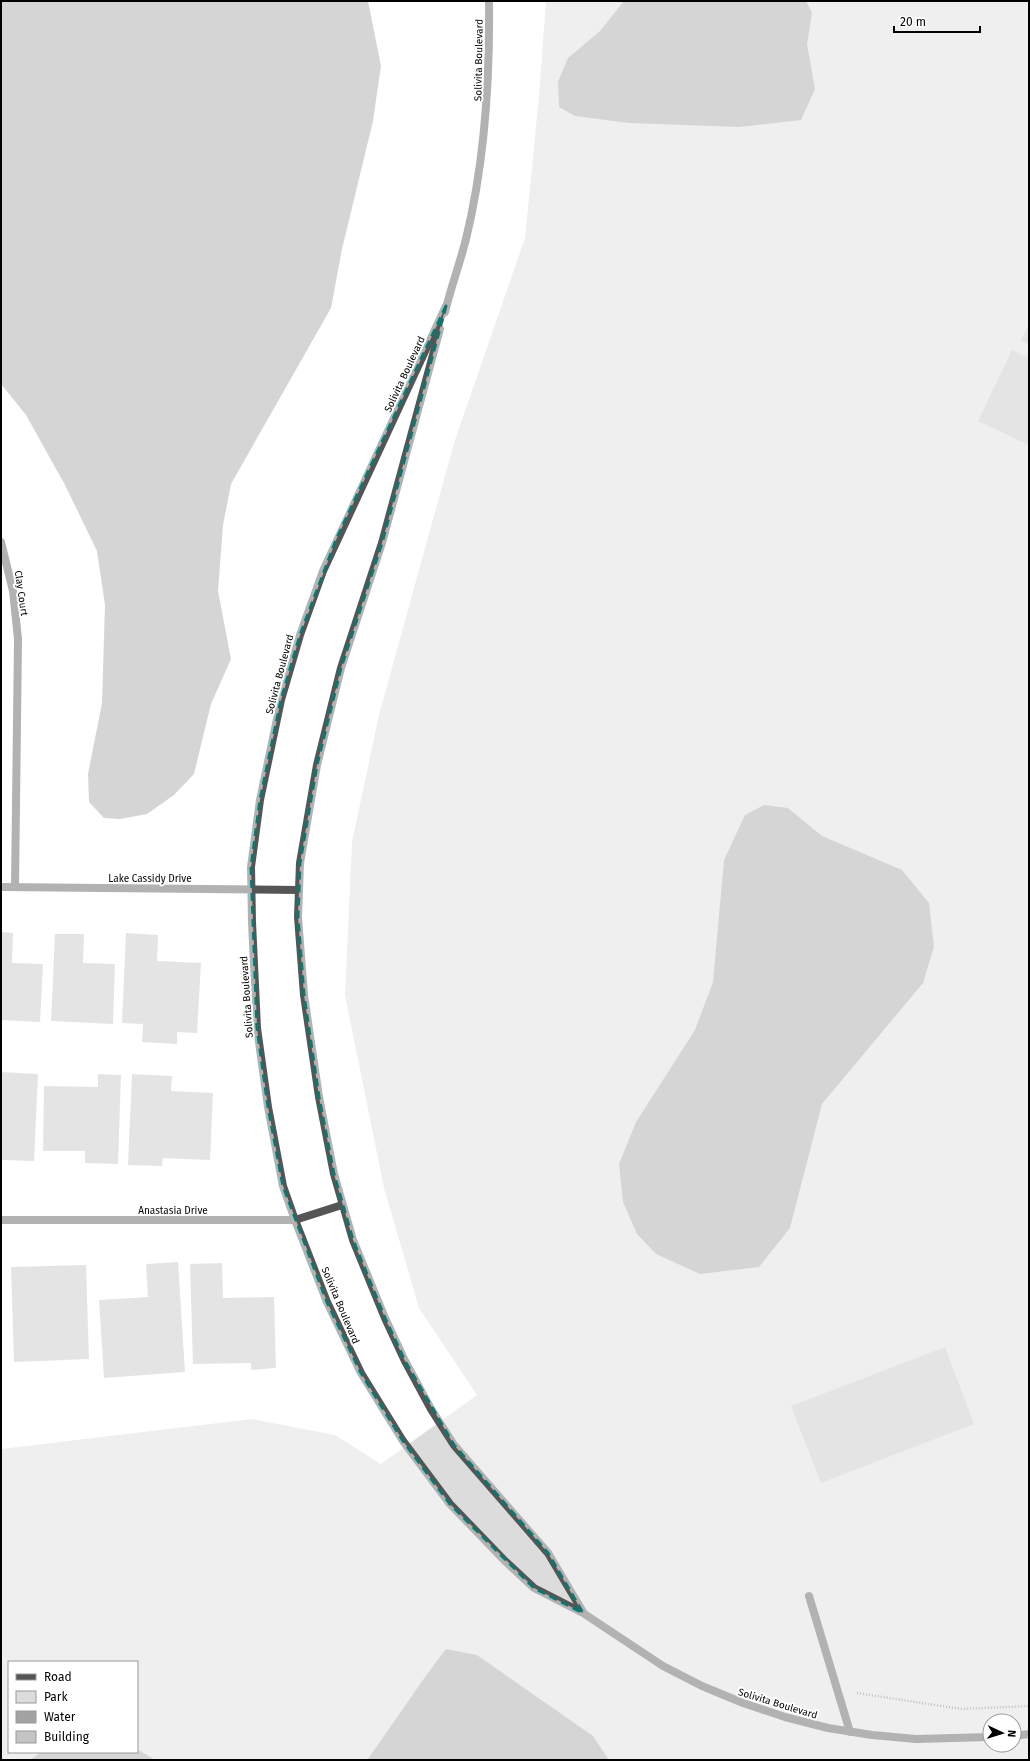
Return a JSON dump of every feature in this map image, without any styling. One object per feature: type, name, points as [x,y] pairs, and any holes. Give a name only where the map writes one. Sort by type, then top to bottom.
[{"type":"street","name":"Solivita Boulevard","points":[[489,1],[488,99],[480,169],[466,239],[446,306],[382,543],[341,668],[317,765],[300,863],[298,917],[304,995],[319,1098],[342,1205],[369,1281],[405,1361],[431,1409],[454,1445],[548,1553],[583,1613]]},
{"type":"street","name":"Solivita Boulevard","points":[[446,306],[336,540],[300,635],[281,700],[260,800],[251,867],[258,1028],[268,1107],[283,1186],[295,1220],[327,1302],[361,1373],[402,1441],[450,1504],[505,1561],[534,1588],[583,1613],[663,1666],[702,1686],[743,1703],[785,1717],[850,1732],[916,1739],[982,1737]]},
{"type":"street","name":"Clay Court","points":[[1,542],[13,591],[18,639],[15,888]]},
{"type":"street","name":"Lake Cassidy Drive","points":[[1,888],[299,890]]},
{"type":"street","name":"Anastasia Drive","points":[[1,1220],[295,1220],[342,1205]]},
{"type":"street","points":[[809,1596],[850,1732]]},
{"type":"path","points":[[837,1690],[961,1709],[1029,1706]]},
{"type":"highlighted area","points":[[446,306],[382,543],[341,668],[317,765],[300,863],[298,917],[304,995],[319,1097],[334,1174],[353,1240],[385,1318],[405,1361],[454,1445],[548,1553],[583,1613],[534,1588],[450,1504],[403,1441],[361,1373],[327,1302],[283,1186],[268,1107],[257,1028],[251,867],[260,800],[281,700],[300,635],[336,540]]},
{"type":"green space","points":[[546,1],[1029,1],[1029,1760],[1,1760],[1,1449],[252,1419],[335,1435],[381,1464],[477,1395],[419,1308],[384,1188],[345,995],[352,842],[379,715],[454,443],[525,238],[539,96]]},
{"type":"water","points":[[1,1],[368,1],[381,66],[373,121],[342,249],[331,308],[231,484],[223,525],[218,591],[231,659],[211,704],[194,774],[174,795],[147,814],[120,819],[104,818],[89,802],[88,774],[102,703],[105,605],[97,551],[65,485],[26,415],[1,384]]},
{"type":"water","points":[[624,1],[806,1],[812,13],[807,44],[815,89],[801,120],[739,127],[629,123],[575,116],[559,107],[558,82],[568,58],[600,31]]},
{"type":"water","points":[[764,805],[788,808],[822,836],[902,870],[929,903],[934,947],[923,983],[822,1104],[790,1228],[759,1267],[700,1274],[656,1254],[637,1234],[623,1202],[619,1164],[636,1122],[695,1030],[713,982],[724,860],[745,815]]},
{"type":"water","points":[[446,1649],[477,1655],[593,1736],[609,1760],[367,1760]]},
{"type":"water","points":[[138,1750],[155,1760],[30,1760],[40,1753],[138,1753]]},
{"type":"building","points":[[1029,324],[1029,345],[1021,340]]},
{"type":"building","points":[[1012,350],[1029,358],[1029,445],[978,421]]},
{"type":"building","points":[[1,932],[13,933],[12,963],[43,964],[40,1022],[1,1020]]},
{"type":"building","points":[[126,933],[158,935],[157,961],[201,963],[197,1033],[177,1032],[177,1044],[142,1042],[143,1024],[122,1023]]},
{"type":"building","points":[[55,934],[84,934],[83,963],[115,964],[113,1024],[51,1021]]},
{"type":"building","points":[[1,1072],[38,1074],[34,1161],[2,1160]]},
{"type":"building","points":[[98,1074],[121,1075],[118,1164],[85,1163],[85,1151],[43,1151],[44,1086],[98,1087]]},
{"type":"building","points":[[132,1074],[172,1076],[171,1091],[213,1093],[210,1160],[163,1158],[162,1166],[128,1165]]},
{"type":"building","points":[[178,1262],[185,1372],[104,1378],[99,1300],[148,1297],[146,1264]]},
{"type":"building","points":[[222,1263],[223,1298],[274,1297],[276,1368],[251,1370],[251,1363],[193,1364],[190,1264]]},
{"type":"building","points":[[86,1265],[89,1359],[14,1362],[11,1267]]},
{"type":"building","points":[[945,1347],[974,1424],[821,1483],[791,1406]]}]
